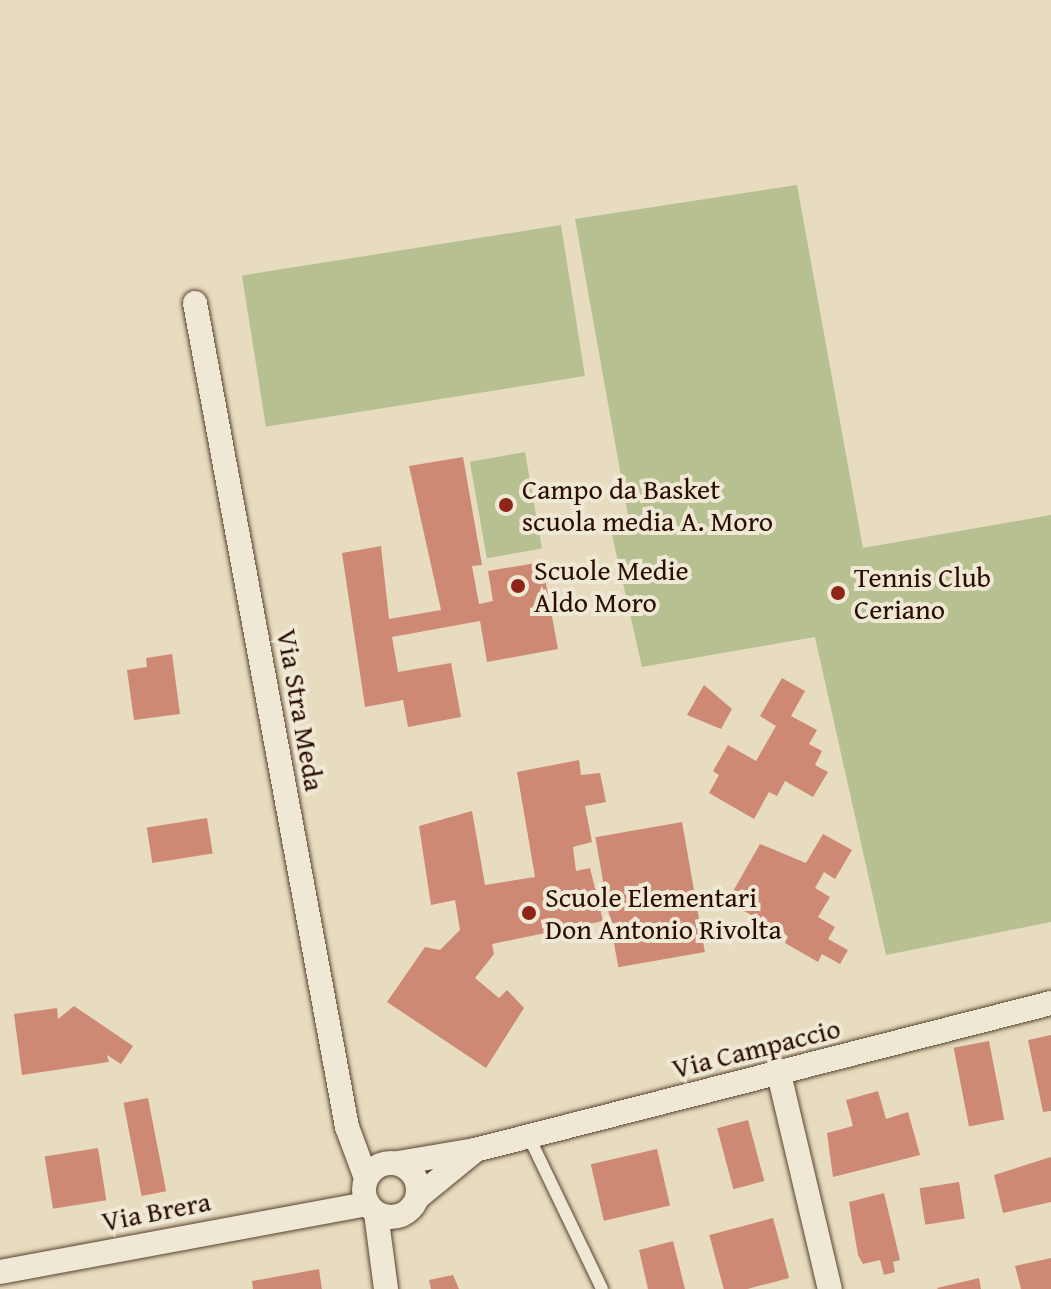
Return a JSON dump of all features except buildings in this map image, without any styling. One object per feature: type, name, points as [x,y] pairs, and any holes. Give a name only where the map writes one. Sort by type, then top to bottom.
[{"type":"street","name":"Via Stra Meda","points":[[195,303],[347,1127],[375,1185],[385,1278]]},
{"type":"street","name":"Via Campaccio","points":[[375,1185],[528,1135],[1051,1003]]},
{"type":"street","points":[[779,1074],[830,1289]]},
{"type":"street","name":"Via Campaccio","points":[[412,1205],[475,1150]]},
{"type":"street","points":[[417,1180],[412,1205],[375,1185],[417,1180]]},
{"type":"street","name":"Via Brera","points":[[0,1272],[324,1210],[375,1185]]},
{"type":"street","name":"Via Stra Meda","points":[[385,1278],[412,1205]]},
{"type":"lane","points":[[528,1135],[602,1289]]},
{"type":"green space","name":"Tennis Club Ceriano","points":[[797,185],[863,548],[1051,515],[1051,922],[886,955],[815,637],[642,667],[610,526],[629,521],[575,219]]},
{"type":"green space","points":[[561,225],[585,376],[266,427],[242,276]]},
{"type":"green space","name":"Campo da Basket scuola media A. Moro","points":[[525,452],[542,549],[487,558],[470,462]]},
{"type":"place","name":"Campo da Basket scuola media A. Moro","points":[[506,505]]},
{"type":"place","name":"Scuole Medie Aldo Moro","points":[[518,586]]},
{"type":"place","name":"Tennis Club Ceriano","points":[[838,593]]},
{"type":"place","name":"Scuole Elementari Don Antonio Rivolta","points":[[529,913]]}]
